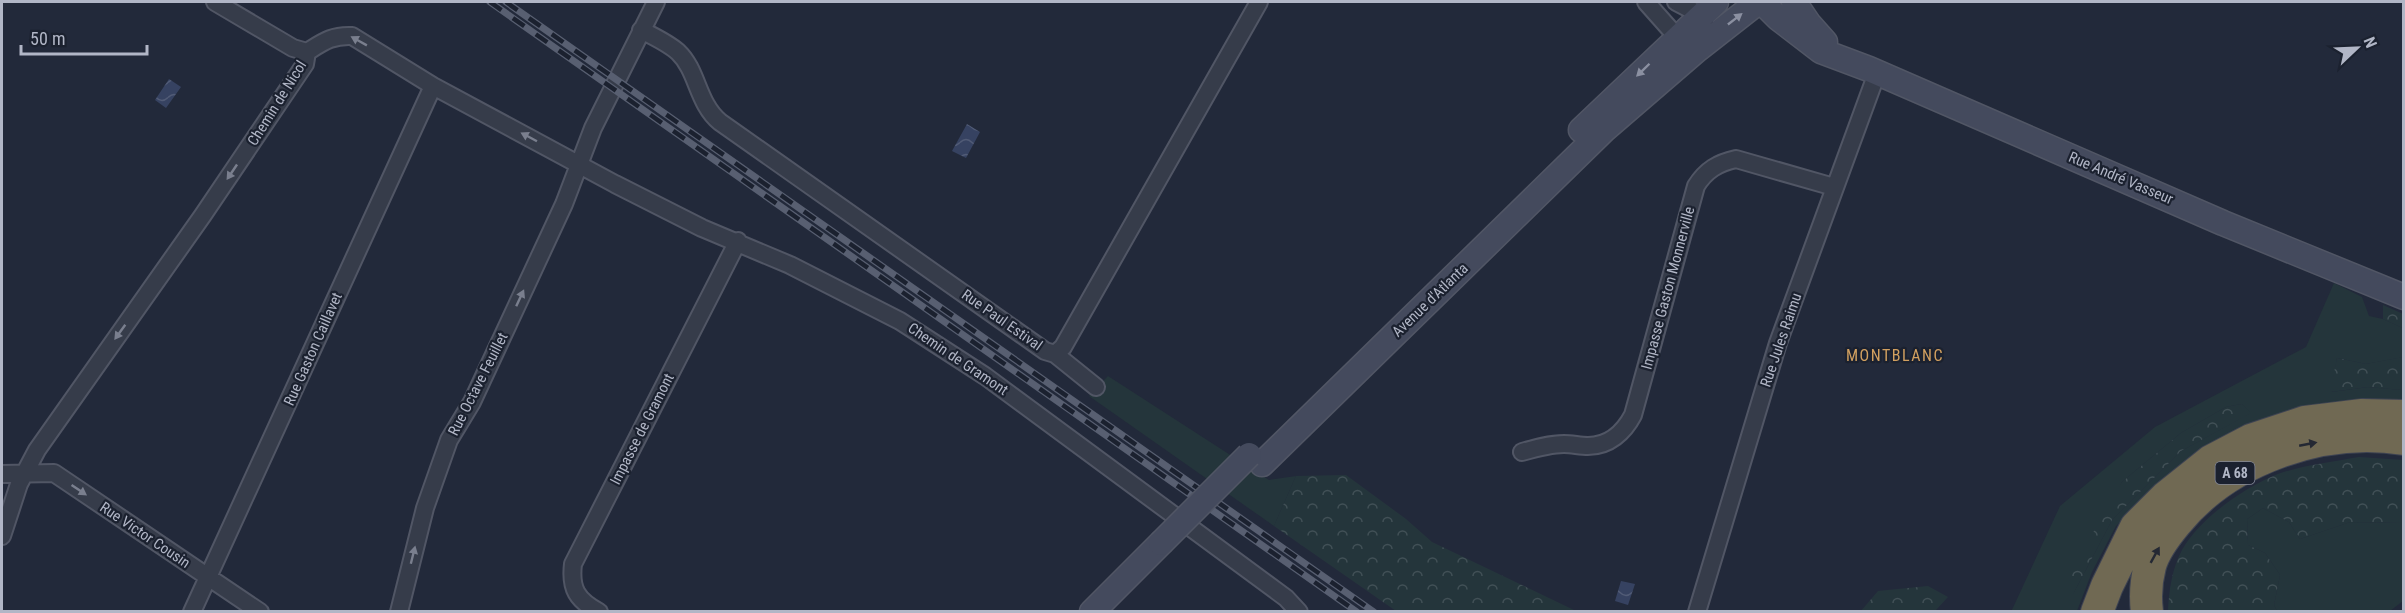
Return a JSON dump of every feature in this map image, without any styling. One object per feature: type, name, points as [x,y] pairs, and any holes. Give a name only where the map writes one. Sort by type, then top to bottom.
[{"type":"highway","name":"A 68","points":[[2097,612],[2106,586],[2136,527],[2166,497],[2211,461],[2251,440],[2305,422],[2362,415],[2403,416]]},
{"type":"highway","name":"A 68","points":[[2146,612],[2145,592],[2150,564],[2166,535],[2182,515],[2202,496],[2229,476],[2258,460],[2293,447],[2326,440],[2363,437],[2403,439]]},
{"type":"main road","name":"Avenue d'Atlanta","points":[[1114,612],[1168,548],[1255,459],[1696,41],[1760,2]]},
{"type":"main road","name":"Rue André Vasseur","points":[[1760,2],[1821,51],[1877,73],[2223,223],[2403,297]]},
{"type":"main road","name":"Rue André Vasseur","points":[[1794,2],[1809,24],[1839,57]]},
{"type":"main road","name":"Avenue d'Atlanta","points":[[1696,41],[1709,8]]},
{"type":"main road","name":"Avenue d'Atlanta","points":[[1092,612],[1168,548]]},
{"type":"street","points":[[215,2],[293,48],[307,52]]},
{"type":"street","points":[[580,165],[593,128],[656,2]]},
{"type":"street","name":"Rue Paul Estival","points":[[641,30],[679,53],[690,70],[708,111],[720,122],[1045,351],[1055,354],[1069,337],[1259,2]]},
{"type":"street","points":[[1646,2],[1696,41],[1709,8],[1676,2]]},
{"type":"street","name":"Chemin de Nicol","points":[[2,536],[19,484],[37,450],[203,215],[305,64],[307,52],[327,38],[338,35],[352,36],[433,86],[580,165]]},
{"type":"street","name":"Rue Jules Raimu","points":[[1697,612],[1778,343],[1877,73]]},
{"type":"street","name":"Rue Gaston Caillavet","points":[[192,612],[433,86]]},
{"type":"street","name":"Impasse Gaston Monnerville","points":[[1522,452],[1541,446],[1565,444],[1590,447],[1610,441],[1626,429],[1633,415],[1696,186],[1703,175],[1724,161],[1736,159],[1834,187]]},
{"type":"street","name":"Chemin de Gramont","points":[[580,165],[673,213],[738,241],[869,305],[957,356],[1286,598],[1299,612]]},
{"type":"street","name":"Rue Octave Feuillet","points":[[399,612],[425,508],[449,440],[472,402],[580,165]]},
{"type":"street","name":"Impasse de Gramont","points":[[599,612],[587,606],[575,592],[571,579],[573,564],[738,241]]},
{"type":"street","points":[[1055,354],[1096,387]]},
{"type":"street","name":"Rue Victor Cousin","points":[[2,474],[54,473],[260,612]]},
{"type":"green space","points":[[2334,283],[2362,297],[2369,316],[2383,319],[2403,328],[2404,357],[2366,364],[2337,358],[2331,392],[2368,387],[2403,390],[2403,402],[2157,485],[2116,526],[2092,572],[2077,611],[2011,612],[2060,506],[2155,427],[2306,347]],"holes":[[[2242,404],[2250,413],[2181,451],[2112,520],[2073,594],[2122,482],[2181,433],[2226,407]]]},
{"type":"green space","points":[[2383,305],[2403,314],[2403,328],[2383,319]]},
{"type":"green space","points":[[2403,357],[2403,390],[2368,387],[2330,392],[2337,358],[2366,364]]},
{"type":"green space","points":[[1108,376],[1269,480],[1296,476],[1274,526],[1089,396]]},
{"type":"green space","points":[[2242,404],[2251,413],[2181,451],[2112,520],[2073,594],[2066,580],[2122,482],[2181,433],[2226,407]]},
{"type":"green space","points":[[2359,457],[2403,460],[2403,523],[2350,522],[2300,539],[2289,522],[2263,508],[2247,519],[2248,545],[2265,553],[2280,575],[2274,605],[2277,611],[2168,611],[2172,580],[2182,550],[2200,526],[2224,505],[2278,474]]},
{"type":"green space","points":[[1346,475],[1406,519],[1432,542],[1576,611],[1396,611],[1274,526],[1296,476]]},
{"type":"green space","points":[[2263,508],[2289,522],[2300,539],[2350,522],[2403,523],[2403,601],[2390,611],[2277,611],[2274,605],[2280,575],[2265,553],[2248,545],[2247,519]]},
{"type":"green space","points":[[1928,586],[1948,597],[1935,611],[1861,611],[1878,591]]},
{"type":"water","points":[[169,79],[181,87],[166,108],[155,100]]},
{"type":"water","points":[[967,124],[980,132],[966,158],[952,151]]},
{"type":"water","points":[[1621,581],[1635,584],[1628,605],[1615,601]]},
{"type":"railway","points":[[490,2],[1357,612]]},
{"type":"railway","points":[[506,2],[1374,612]]},
{"type":"district","name":"MONTBLANC","points":[[1895,355]]}]
